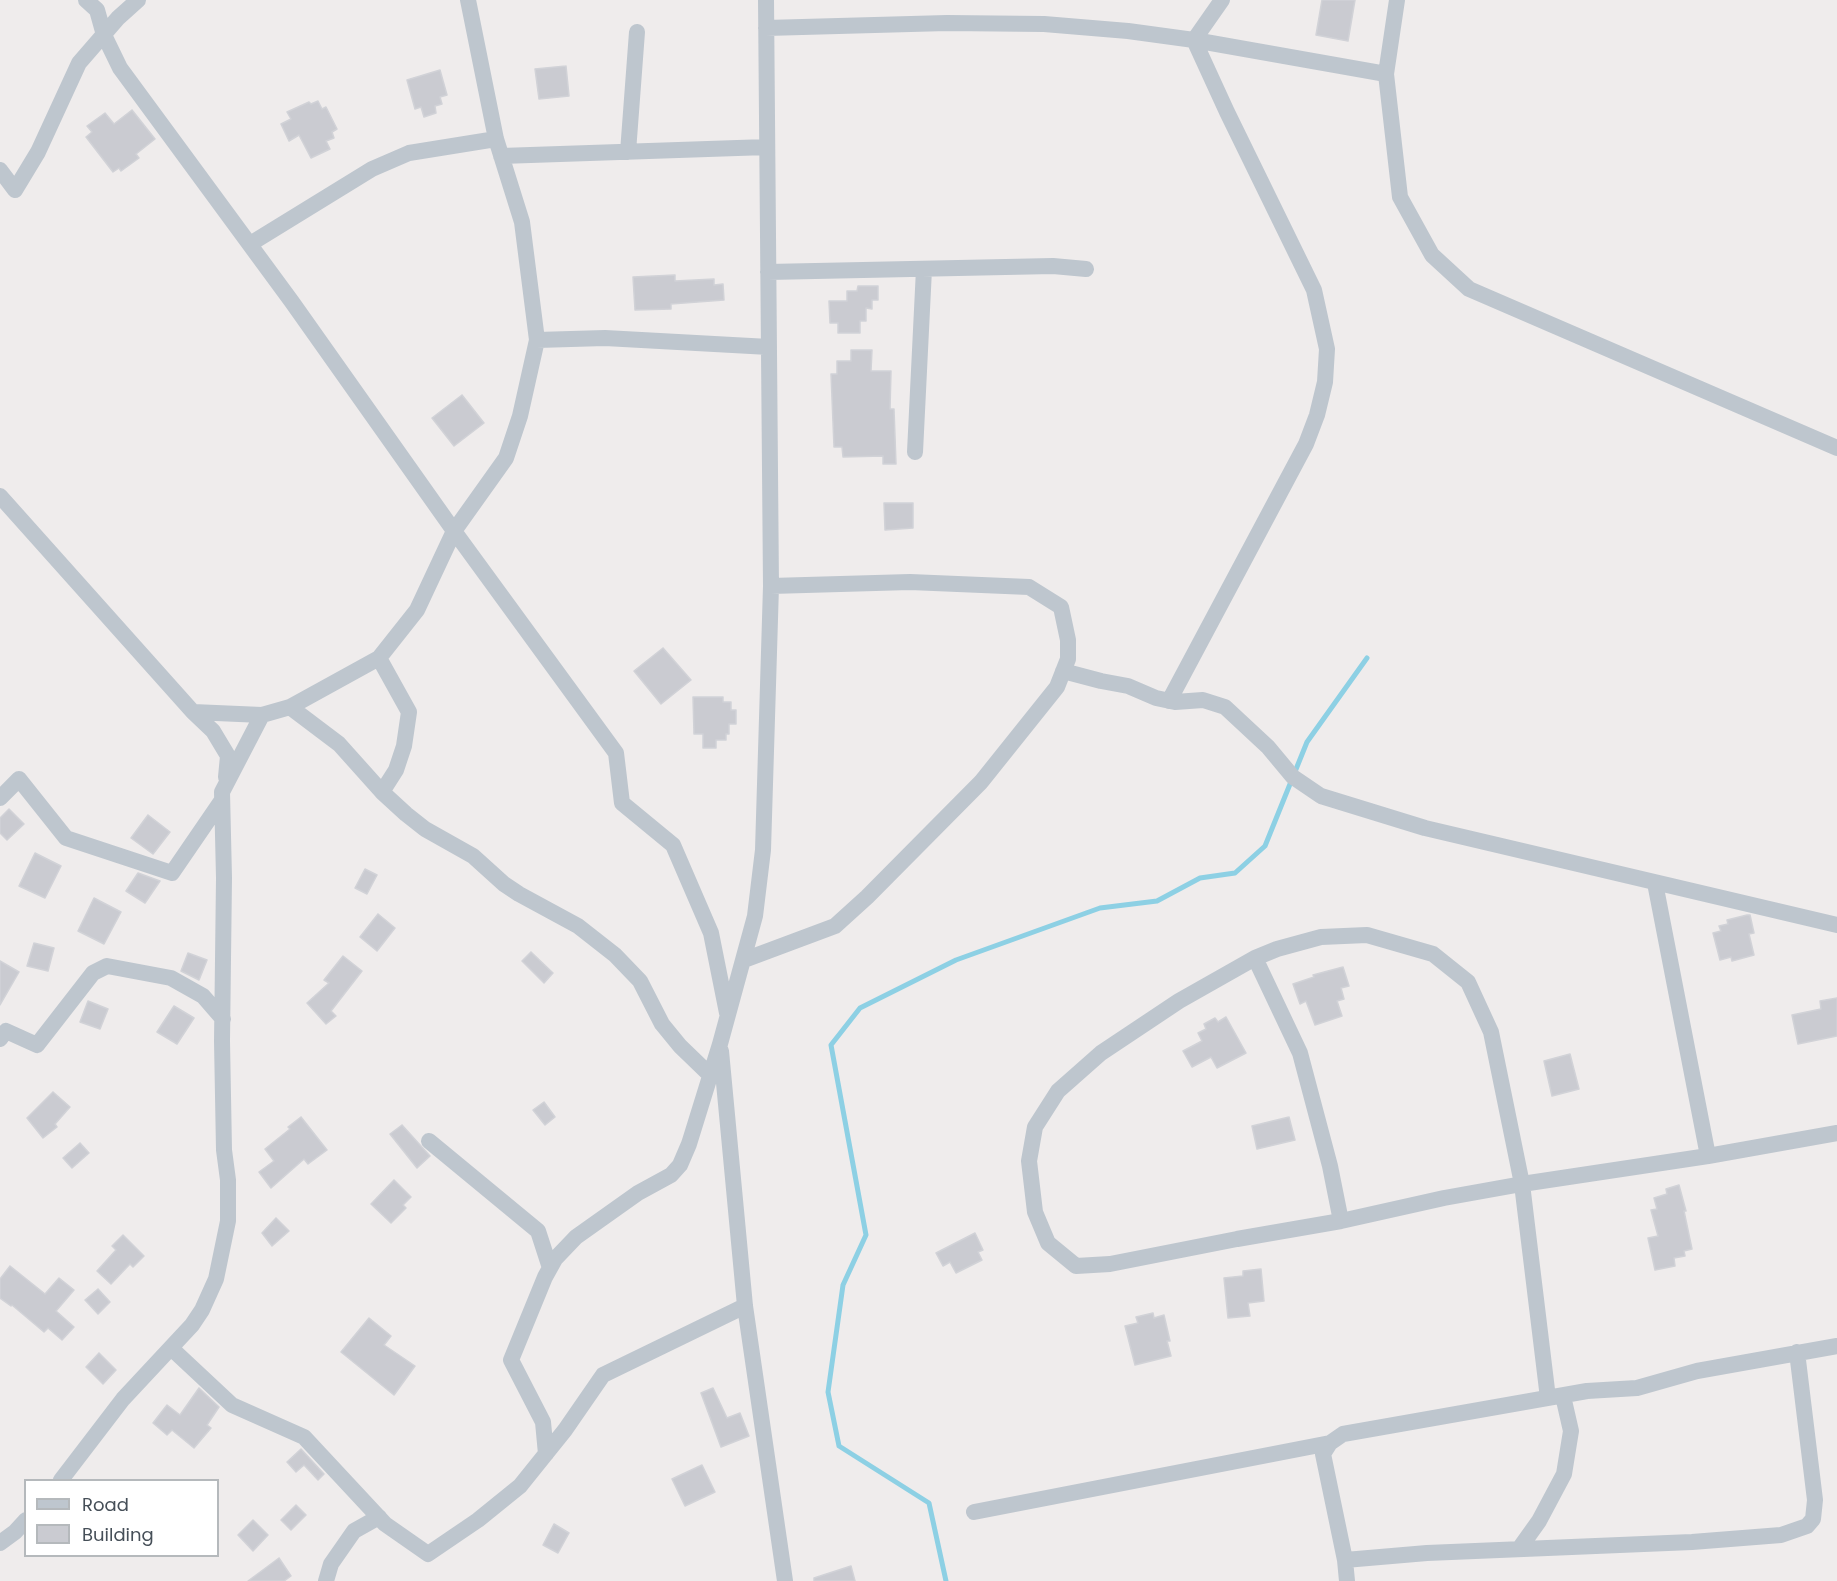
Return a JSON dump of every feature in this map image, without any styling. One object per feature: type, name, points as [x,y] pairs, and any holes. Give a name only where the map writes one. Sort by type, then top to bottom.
[{"type":"street","points":[[86,0],[97,10],[104,35],[120,68],[250,244],[454,531],[616,753],[622,803],[673,845],[711,933],[728,1016]]},
{"type":"street","points":[[7,194],[38,152],[79,63],[118,18],[138,0]]},
{"type":"street","points":[[193,712],[262,715],[290,707],[379,658],[417,610],[454,531],[506,458],[520,416],[537,340],[522,222],[496,139],[468,0]]},
{"type":"street","points":[[546,1454],[543,1422],[511,1360],[555,1259],[576,1237],[638,1193],[671,1175],[680,1165],[689,1144],[720,1044],[755,916],[763,850],[771,586],[766,0]]},
{"type":"street","points":[[1194,40],[1222,0]]},
{"type":"street","points":[[1398,0],[1386,74],[1400,197],[1432,255],[1469,289],[1837,448]]},
{"type":"street","points":[[766,28],[947,23],[1044,24],[1128,31],[1194,40],[1386,74]]},
{"type":"street","points":[[628,152],[637,32]]},
{"type":"street","points":[[1169,701],[1306,444],[1317,415],[1325,382],[1327,349],[1314,290],[1194,40]]},
{"type":"street","points":[[250,244],[372,169],[409,153],[496,139]]},
{"type":"street","points":[[501,156],[767,147]]},
{"type":"street","points":[[0,170],[7,194]]},
{"type":"street","points":[[768,272],[1053,266],[1086,269]]},
{"type":"street","points":[[915,452],[924,269]]},
{"type":"street","points":[[537,340],[604,338],[769,347]]},
{"type":"street","points":[[0,496],[193,712],[213,731],[228,756],[224,793],[223,1019],[224,1150],[228,1180],[228,1221],[210,1293],[192,1325],[123,1399],[62,1479]]},
{"type":"street","points":[[744,960],[835,926],[867,897],[981,782],[1057,687],[1068,659],[1068,640],[1061,607],[1029,587],[910,582],[771,586]]},
{"type":"street","points":[[379,658],[409,712],[404,746],[396,770],[382,792]]},
{"type":"street","points":[[1063,671],[1128,686],[1169,701],[1203,700],[1225,707],[1268,747],[1293,777],[1321,796],[1425,828],[1837,925]]},
{"type":"street","points":[[290,707],[339,744],[382,792],[425,828],[473,856],[504,884],[578,926],[615,955],[640,981],[662,1024],[680,1046],[710,1075]]},
{"type":"street","points":[[0,798],[20,779],[66,838],[172,873],[224,793],[262,715]]},
{"type":"street","points":[[1655,883],[1708,1156]]},
{"type":"street","points":[[1520,1550],[1539,1521],[1564,1474],[1571,1431],[1555,1397],[1522,1184],[1491,1032],[1468,981],[1433,954],[1367,935],[1321,937],[1277,949],[1255,958],[1179,1001],[1101,1053],[1058,1091],[1035,1127],[1029,1161],[1035,1212],[1048,1243],[1076,1266],[1110,1264],[1341,1221],[1444,1198],[1522,1184],[1708,1156],[1837,1133]]},
{"type":"street","points":[[1255,958],[1300,1053],[1330,1166],[1341,1221]]},
{"type":"street","points":[[0,1039],[6,1031],[37,1045],[93,973],[107,966],[171,978],[204,996],[223,1019]]},
{"type":"street","points":[[720,1044],[745,1306],[785,1581]]},
{"type":"street","points":[[429,1141],[538,1231],[550,1268]]},
{"type":"street","points":[[171,1348],[232,1405],[304,1437],[385,1524],[428,1554],[478,1520],[520,1486],[603,1375],[745,1306]]},
{"type":"street","points":[[1347,1581],[1345,1560],[1323,1454],[1330,1443],[1343,1434],[1587,1391],[1636,1388],[1697,1371],[1837,1346]]},
{"type":"street","points":[[1345,1560],[1427,1553],[1692,1542],[1781,1535],[1807,1526],[1813,1519],[1815,1500],[1797,1352]]},
{"type":"street","points":[[974,1512],[1330,1443]]},
{"type":"street","points":[[326,1581],[331,1564],[354,1532],[379,1517]]},
{"type":"street","points":[[0,1543],[24,1522]]},
{"type":"building","points":[[1322,0],[1355,0],[1348,41],[1316,35]]},
{"type":"building","points":[[566,66],[569,96],[539,99],[535,69]]},
{"type":"building","points":[[440,70],[447,95],[440,97],[442,104],[435,106],[436,113],[424,117],[421,107],[415,109],[407,80]]},
{"type":"building","points":[[318,101],[322,109],[326,107],[337,129],[332,132],[334,138],[326,141],[330,149],[311,158],[299,135],[289,141],[281,124],[291,119],[287,112],[309,102],[311,104]]},
{"type":"building","points":[[132,110],[155,139],[136,154],[139,158],[121,171],[119,168],[113,172],[86,137],[92,132],[87,126],[105,113],[114,124]]},
{"type":"building","points":[[675,275],[675,281],[714,279],[714,285],[723,284],[724,300],[671,304],[671,309],[635,310],[633,277]]},
{"type":"building","points":[[858,286],[878,286],[878,300],[872,300],[872,309],[866,308],[866,321],[860,321],[860,333],[838,333],[838,323],[830,323],[829,301],[847,301],[847,291],[857,291]]},
{"type":"building","points":[[851,350],[872,350],[871,371],[891,371],[890,409],[894,409],[896,464],[883,464],[883,456],[843,457],[842,447],[834,447],[831,374],[837,374],[837,361],[851,361]]},
{"type":"building","points":[[462,395],[484,423],[454,446],[432,418]]},
{"type":"building","points":[[884,503],[913,503],[913,528],[885,530]]},
{"type":"building","points":[[663,648],[691,680],[661,704],[634,671]]},
{"type":"building","points":[[693,697],[723,697],[723,702],[731,702],[731,710],[736,710],[736,724],[729,724],[729,734],[726,734],[726,740],[716,740],[716,748],[703,748],[703,734],[694,734]]},
{"type":"building","points":[[9,809],[24,824],[7,840],[0,833],[0,818]]},
{"type":"building","points":[[148,815],[170,832],[153,854],[131,838]]},
{"type":"building","points":[[35,853],[61,866],[45,898],[19,886]]},
{"type":"building","points":[[365,869],[377,875],[367,894],[355,888]]},
{"type":"building","points":[[138,873],[160,881],[145,903],[126,891]]},
{"type":"building","points":[[94,898],[121,912],[104,944],[78,931]]},
{"type":"building","points":[[378,914],[395,928],[377,951],[360,937]]},
{"type":"building","points":[[1750,915],[1754,933],[1749,934],[1754,955],[1732,961],[1731,957],[1720,960],[1713,933],[1721,931],[1719,926],[1728,924],[1727,920]]},
{"type":"building","points":[[34,943],[54,948],[48,971],[27,966]]},
{"type":"building","points":[[531,952],[553,973],[544,983],[522,961]]},
{"type":"building","points":[[188,953],[207,960],[199,980],[181,971]]},
{"type":"building","points":[[343,956],[362,971],[331,1011],[336,1016],[326,1024],[307,1003],[329,983],[324,980]]},
{"type":"building","points":[[0,961],[19,972],[0,1005]]},
{"type":"building","points":[[1343,967],[1349,986],[1341,988],[1344,999],[1337,1001],[1342,1016],[1315,1025],[1306,1001],[1300,1004],[1293,984],[1314,977],[1313,975]]},
{"type":"building","points":[[1837,998],[1837,1036],[1798,1044],[1792,1015],[1821,1009],[1820,1001]]},
{"type":"building","points":[[88,1001],[108,1009],[100,1029],[80,1022]]},
{"type":"building","points":[[174,1006],[194,1018],[177,1044],[157,1032]]},
{"type":"building","points":[[1226,1017],[1246,1053],[1217,1068],[1211,1057],[1192,1067],[1183,1051],[1202,1041],[1198,1033],[1206,1029],[1204,1024],[1215,1018],[1218,1022]]},
{"type":"building","points":[[1570,1054],[1579,1089],[1552,1096],[1544,1061]]},
{"type":"building","points":[[53,1092],[70,1107],[55,1124],[57,1127],[43,1138],[27,1118]]},
{"type":"building","points":[[544,1102],[555,1117],[545,1125],[533,1110]]},
{"type":"building","points":[[301,1117],[327,1150],[308,1164],[304,1159],[271,1188],[259,1172],[274,1161],[265,1149]]},
{"type":"building","points":[[1289,1117],[1295,1140],[1257,1149],[1252,1126]]},
{"type":"building","points":[[402,1125],[430,1156],[417,1168],[390,1134]]},
{"type":"building","points":[[80,1143],[89,1153],[72,1168],[63,1158]]},
{"type":"building","points":[[394,1180],[411,1197],[403,1205],[406,1208],[391,1223],[371,1204]]},
{"type":"building","points":[[1679,1185],[1692,1249],[1684,1251],[1685,1256],[1674,1258],[1675,1266],[1655,1270],[1648,1238],[1658,1236],[1651,1210],[1657,1209],[1654,1198],[1667,1194],[1666,1189]]},
{"type":"building","points":[[276,1218],[289,1231],[272,1246],[262,1233]]},
{"type":"building","points":[[975,1233],[983,1250],[978,1252],[982,1260],[956,1273],[950,1262],[943,1266],[936,1253]]},
{"type":"building","points":[[123,1235],[144,1256],[133,1267],[130,1264],[111,1284],[97,1271],[116,1250],[112,1246]]},
{"type":"building","points":[[10,1266],[45,1294],[59,1278],[74,1290],[56,1311],[74,1327],[62,1340],[48,1328],[44,1332],[0,1298],[0,1279]]},
{"type":"building","points":[[1261,1269],[1264,1301],[1248,1303],[1250,1316],[1228,1318],[1224,1278],[1243,1276],[1243,1271]]},
{"type":"building","points":[[98,1289],[110,1302],[98,1314],[85,1300]]},
{"type":"building","points":[[1153,1313],[1154,1318],[1164,1315],[1171,1356],[1135,1365],[1125,1326],[1138,1323],[1136,1317]]},
{"type":"building","points":[[369,1318],[391,1336],[384,1345],[415,1366],[394,1395],[341,1352]]},
{"type":"building","points":[[99,1353],[116,1370],[103,1384],[86,1367]]},
{"type":"building","points":[[199,1388],[219,1407],[207,1425],[211,1428],[194,1448],[172,1430],[167,1435],[153,1423],[167,1405],[180,1415]]},
{"type":"building","points":[[713,1388],[727,1418],[740,1413],[749,1436],[721,1447],[701,1393]]},
{"type":"building","points":[[301,1449],[324,1474],[318,1480],[304,1465],[296,1472],[287,1462]]},
{"type":"building","points":[[702,1465],[715,1492],[685,1506],[672,1479]]},
{"type":"building","points":[[296,1505],[306,1515],[291,1530],[281,1520]]},
{"type":"building","points":[[253,1520],[268,1535],[253,1551],[238,1535]]},
{"type":"building","points":[[554,1524],[569,1533],[558,1553],[543,1545]]},
{"type":"building","points":[[279,1558],[291,1576],[284,1581],[248,1581]]},
{"type":"building","points":[[851,1566],[855,1581],[814,1581],[814,1578]]},
{"type":"waterway","points":[[946,1581],[929,1503],[839,1446],[828,1392],[843,1285],[866,1235],[831,1045],[860,1008],[956,960],[1100,908],[1157,901],[1200,878],[1235,873],[1265,846],[1307,742],[1367,658]]}]
